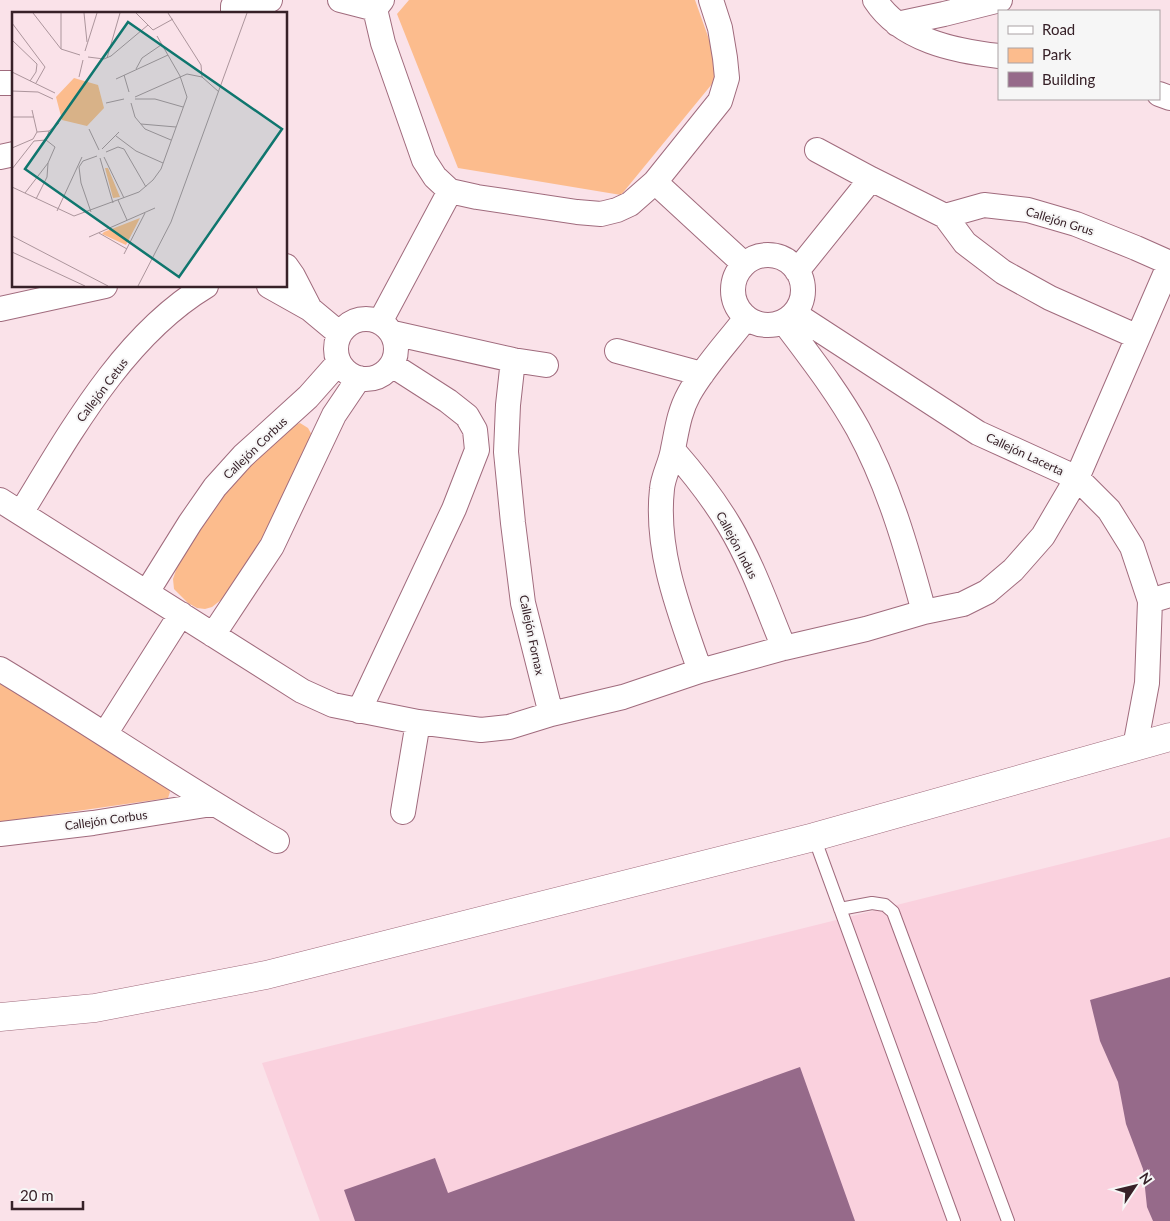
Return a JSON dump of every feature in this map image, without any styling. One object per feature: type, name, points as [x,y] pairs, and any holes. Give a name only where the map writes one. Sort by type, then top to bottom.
[{"type":"main road","points":[[0,1017],[95,1008],[266,975],[814,837],[1170,737]]},
{"type":"street","points":[[232,7],[270,0]]},
{"type":"street","points":[[340,0],[378,5],[383,43],[424,160],[435,177],[450,191],[522,204],[601,214],[630,204],[655,182],[720,101],[727,78],[726,58],[720,28],[711,0]]},
{"type":"street","points":[[875,0],[882,11],[898,24],[920,36],[945,47],[998,56]]},
{"type":"street","points":[[898,24],[1000,0]]},
{"type":"street","points":[[817,150],[945,216],[965,242],[1003,272],[1050,298],[1138,337]]},
{"type":"street","points":[[798,270],[872,179]]},
{"type":"street","points":[[655,182],[744,264]]},
{"type":"street","points":[[450,191],[386,328],[396,350],[392,365],[378,377],[368,379],[351,375],[339,362],[337,352],[340,334],[347,326],[357,320],[368,319],[386,328],[513,360],[546,365]]},
{"type":"street","name":"Callejón Grus","points":[[945,216],[984,205],[1028,210],[1076,224],[1170,263],[1077,478]]},
{"type":"street","points":[[772,255],[786,260],[798,270],[804,292],[801,304],[790,318],[772,326],[758,324],[746,318],[736,306],[732,291],[735,276],[744,264],[757,256],[772,255]]},
{"type":"street","points":[[288,269],[310,309]]},
{"type":"street","points":[[0,309],[96,288]]},
{"type":"street","name":"Callejón Cetus","points":[[21,513],[78,421],[114,372],[134,348],[168,314],[203,288]]},
{"type":"street","points":[[273,288],[310,309],[340,334]]},
{"type":"street","points":[[700,671],[666,568],[660,525],[662,488],[673,450],[678,420],[689,395],[702,374],[746,318]]},
{"type":"street","points":[[790,318],[826,380],[858,429],[886,491],[910,562],[924,612]]},
{"type":"street","name":"Callejón Lacerta","points":[[784,648],[962,604],[987,592],[1013,570],[1043,536],[1077,478],[978,433],[790,318]]},
{"type":"street","points":[[617,351],[702,374]]},
{"type":"street","name":"Callejón Fornax","points":[[513,360],[508,405],[506,452],[513,523],[524,603],[536,660],[551,714]]},
{"type":"street","name":"Callejón Corbus","points":[[147,592],[215,487],[243,456],[308,397],[339,362]]},
{"type":"street","points":[[358,710],[454,510],[477,450],[475,430],[466,416],[448,401],[392,365]]},
{"type":"street","points":[[213,635],[272,546],[334,415],[359,378]]},
{"type":"street","points":[[290,414],[303,413],[313,418],[318,427],[320,443]]},
{"type":"street","name":"Callejón Indus","points":[[673,450],[702,484],[729,526],[750,568],[784,648]]},
{"type":"street","points":[[1077,478],[1109,510],[1160,598],[1135,747]]},
{"type":"street","points":[[0,500],[302,691],[333,705],[418,722],[481,730],[509,727],[551,714],[623,697],[700,671],[784,648]]},
{"type":"street","points":[[105,734],[181,614]]},
{"type":"street","points":[[0,670],[105,734],[212,804],[277,841]]},
{"type":"street","points":[[396,805],[410,771],[418,722]]},
{"type":"street","name":"Callejón Corbus","points":[[0,834],[93,823],[212,804]]},
{"type":"lane","points":[[814,837],[954,1221]]},
{"type":"lane","points":[[840,909],[872,903],[885,905],[893,912],[1008,1221]]},
{"type":"shaded area","points":[[1170,837],[1170,1221],[320,1221],[262,1063]]},
{"type":"green space","points":[[409,0],[695,0],[721,73],[621,195],[458,168],[397,14]]},
{"type":"green space","points":[[300,423],[308,428],[313,437],[268,538],[226,596],[212,607],[205,609],[197,608],[188,603],[174,589],[173,579],[179,561],[214,503],[240,472],[295,425]]},
{"type":"green space","points":[[0,682],[169,789],[168,798],[0,822]]},
{"type":"building","points":[[1170,977],[1170,1221],[1153,1221],[1147,1207],[1143,1169],[1126,1124],[1118,1082],[1100,1041],[1090,1000]]},
{"type":"building","points":[[800,1067],[855,1221],[355,1221],[344,1190],[435,1158],[448,1193]]}]
